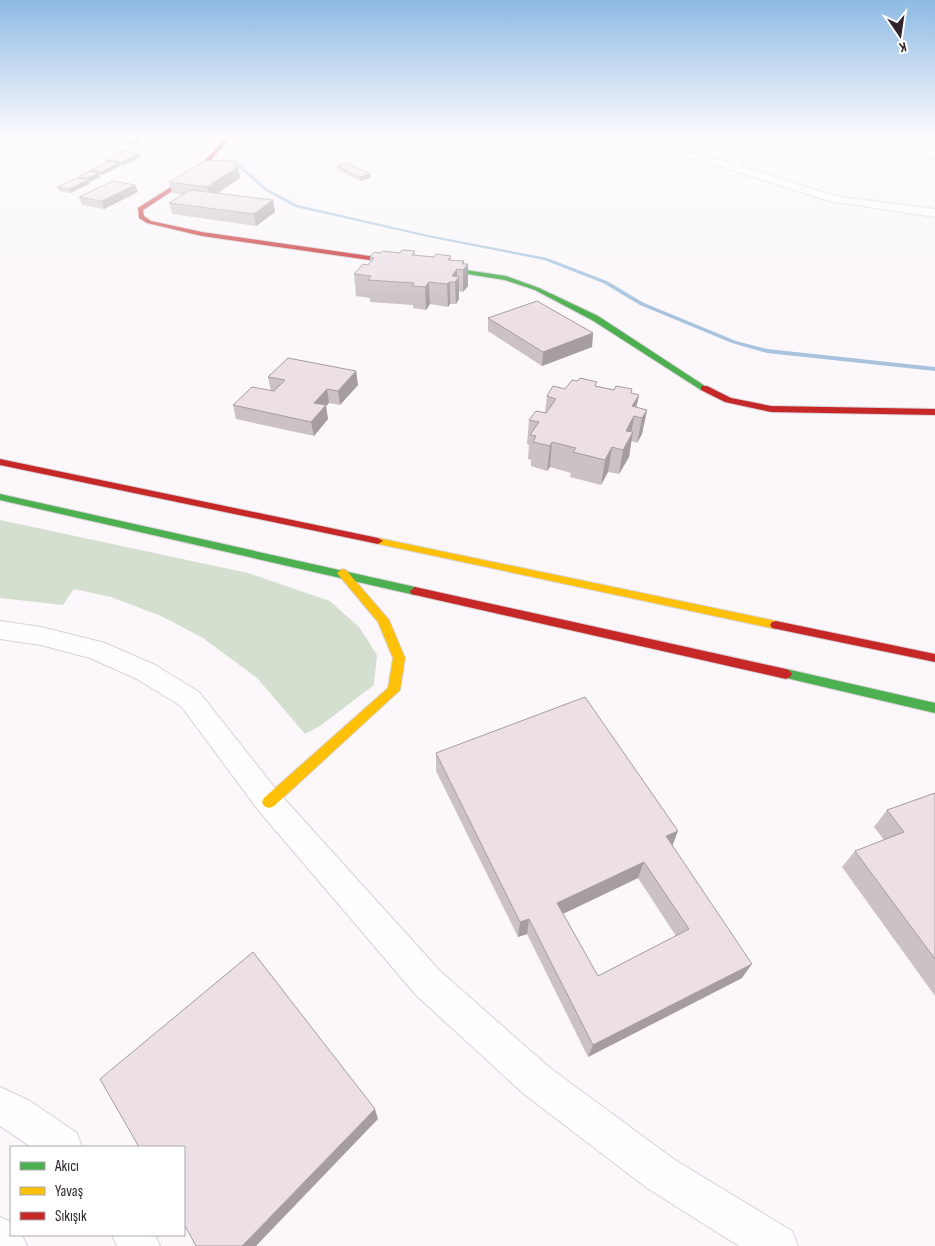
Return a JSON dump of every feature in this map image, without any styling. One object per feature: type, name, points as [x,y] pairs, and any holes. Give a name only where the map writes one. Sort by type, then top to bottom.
[{"type":"main road","points":[[163,194],[140,209],[141,217],[149,222],[202,234],[506,278],[537,289],[595,318],[698,385],[728,400],[771,409],[935,412]]},
{"type":"main road","points":[[0,462],[935,658]]},
{"type":"main road","points":[[0,497],[935,708]]},
{"type":"main road","points":[[269,802],[394,690],[399,658],[383,620],[342,574]]},
{"type":"street","points":[[813,194],[833,199],[935,213]]},
{"type":"street","points":[[0,630],[42,636],[96,650],[146,672],[190,699],[269,802],[428,982],[537,1081],[661,1174],[777,1246]]},
{"type":"street","points":[[0,1106],[17,1114],[62,1146]]},
{"type":"street","points":[[0,1238],[6,1246]]},
{"type":"green space","points":[[0,520],[248,573],[330,601],[359,627],[377,655],[374,685],[320,726],[305,734],[257,678],[203,638],[161,616],[111,597],[74,589],[63,605],[0,598]]},
{"type":"building","points":[[85,194],[116,194],[102,201],[79,197]]},
{"type":"building","points":[[183,194],[224,194],[273,200],[254,214],[169,203]]},
{"type":"building","points":[[402,250],[415,251],[412,255],[434,257],[436,254],[451,256],[448,260],[464,261],[462,264],[468,264],[463,270],[457,269],[452,276],[459,277],[455,282],[447,284],[429,282],[425,287],[412,286],[414,283],[368,280],[371,276],[354,274],[363,264],[368,265],[374,258],[370,257],[374,252],[400,253]]},
{"type":"building","points":[[537,301],[593,333],[543,352],[488,318]]},
{"type":"building","points":[[288,358],[356,371],[338,391],[327,389],[314,403],[326,405],[311,422],[233,405],[252,387],[274,391],[285,380],[268,377]]},
{"type":"building","points":[[580,378],[597,382],[595,386],[614,390],[616,386],[632,389],[631,393],[639,395],[632,406],[647,410],[642,418],[634,416],[626,431],[633,432],[623,450],[612,447],[605,460],[573,452],[576,448],[552,442],[550,446],[533,442],[536,436],[530,435],[539,422],[529,420],[536,411],[546,413],[556,399],[547,396],[553,386],[565,389],[572,380],[578,381]]},
{"type":"building","points":[[585,697],[678,831],[666,836],[752,964],[593,1045],[529,919],[520,922],[436,753]],"holes":[[[644,862],[689,929],[598,976],[557,903]]]},
{"type":"building","points":[[935,793],[935,959],[855,851],[904,832],[887,810]]},
{"type":"building","points":[[253,952],[375,1109],[242,1246],[196,1246],[185,1226],[185,1146],[138,1146],[100,1079]]},
{"type":"waterway","points":[[275,194],[297,206],[428,236],[545,259],[605,282],[642,304],[734,342],[767,351],[935,369]]},
{"type":"traffic: fast","points":[[425,266],[506,278],[537,289],[595,318],[704,388]]},
{"type":"traffic: fast","points":[[0,497],[415,591]]},
{"type":"traffic: fast","points":[[786,674],[935,708]]},
{"type":"traffic: slow","points":[[378,541],[776,625]]},
{"type":"traffic: slow","points":[[269,802],[394,690],[399,658],[383,620],[342,573]]},
{"type":"traffic: jam","points":[[163,194],[140,209],[141,217],[149,222],[202,234],[425,266]]},
{"type":"traffic: jam","points":[[704,388],[728,400],[771,409],[935,412]]},
{"type":"traffic: jam","points":[[0,462],[378,541]]},
{"type":"traffic: jam","points":[[415,591],[786,674]]},
{"type":"traffic: jam","points":[[776,625],[935,658]]}]
